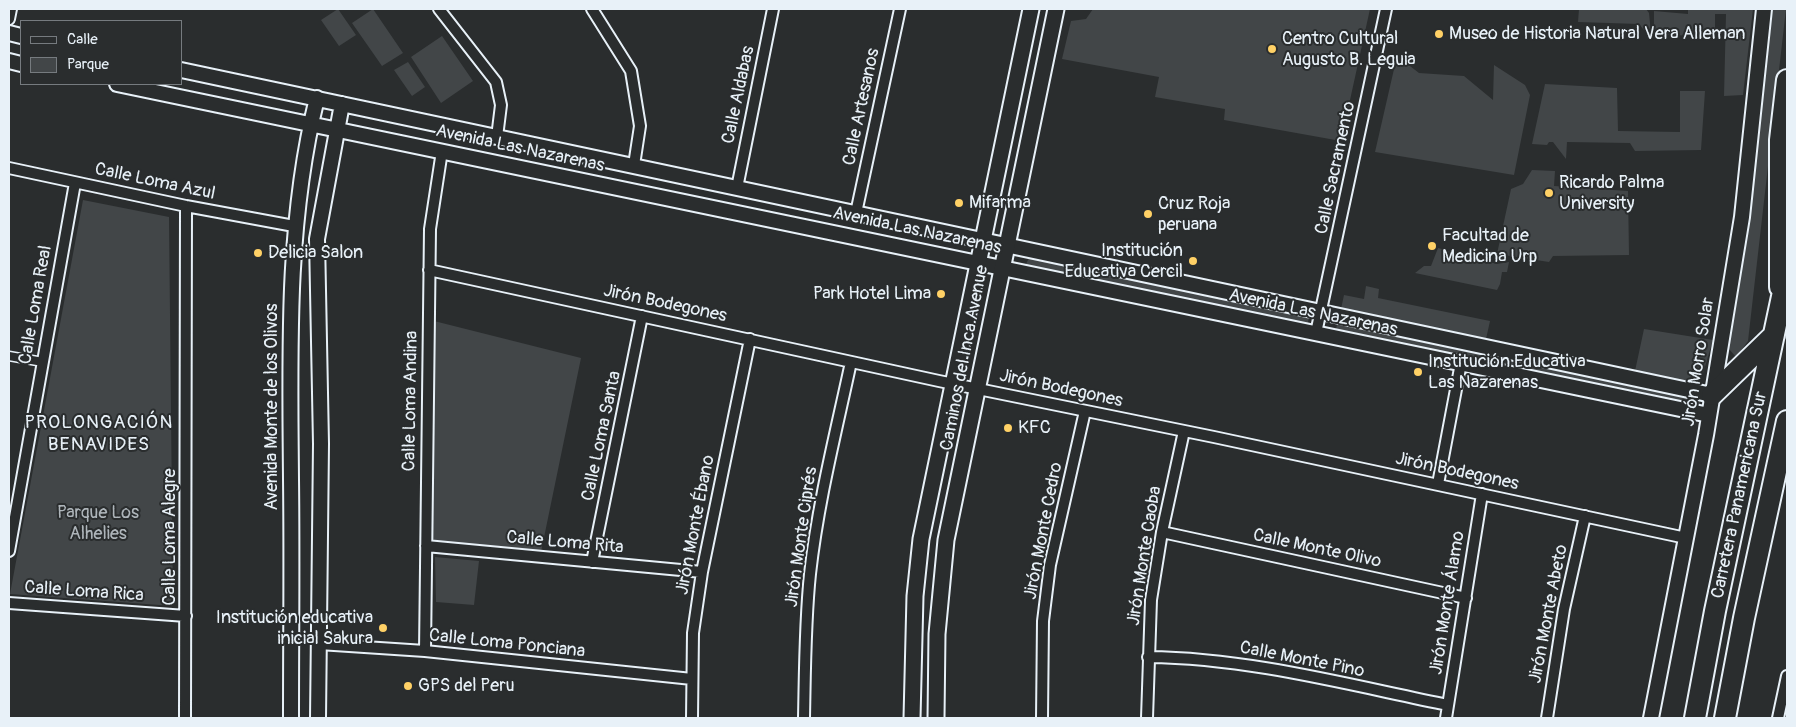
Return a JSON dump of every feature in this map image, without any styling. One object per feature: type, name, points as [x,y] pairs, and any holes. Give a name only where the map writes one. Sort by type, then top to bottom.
[{"type":"highway","points":[[1780,308],[1780,140],[1787,80]]},
{"type":"highway","name":"Carretera Panamericana Sur","points":[[1695,718],[1715,611],[1787,273]]},
{"type":"highway","points":[[1712,395],[1774,335]]},
{"type":"highway","name":"Carretera Panamericana Sur","points":[[1725,718],[1744,618],[1787,421]]},
{"type":"highway","points":[[1770,500],[1787,450]]},
{"type":"main road","name":"Caminos del Inca Avenue","points":[[912,718],[914,596],[921,540],[1031,9]]},
{"type":"main road","name":"Caminos del Inca Avenue","points":[[936,718],[937,634],[946,540],[979,389],[1056,9]]},
{"type":"street","points":[[9,19],[11,9]]},
{"type":"street","points":[[439,9],[496,82],[501,105],[498,137]]},
{"type":"street","points":[[592,9],[631,71],[640,126],[634,165]]},
{"type":"street","name":"Calle Aldabas","points":[[737,188],[774,9]]},
{"type":"street","name":"Calle Artesanos","points":[[856,213],[900,9]]},
{"type":"street","name":"Calle Sacramento","points":[[1316,333],[1386,9]]},
{"type":"street","name":"Jirón Morro Solar","points":[[1651,718],[1709,415],[1742,217],[1764,9]]},
{"type":"street","name":"Avenida Las Nazarenas","points":[[182,70],[1712,395]]},
{"type":"street","name":"Avenida Las Nazarenas","points":[[122,85],[1709,415]]},
{"type":"street","name":"Avenida Monte de los Olivos","points":[[292,718],[289,306],[294,226],[310,124],[317,98]]},
{"type":"street","points":[[318,718],[321,444],[317,240],[342,104]]},
{"type":"street","name":"Calle Loma Andina","points":[[425,651],[430,229],[442,151]]},
{"type":"street","name":"Calle Loma Azul","points":[[9,168],[186,206],[294,226]]},
{"type":"street","name":"Calle Loma Real","points":[[9,551],[75,182]]},
{"type":"street","name":"Calle Loma Alegre","points":[[185,718],[186,206]]},
{"type":"street","name":"Jirón Bodegones","points":[[429,270],[953,384],[1184,430],[1686,538]]},
{"type":"street","name":"Calle Loma Santa","points":[[592,562],[642,316]]},
{"type":"street","name":"Jirón Monte Ébano","points":[[692,718],[694,633],[702,572],[750,339]]},
{"type":"street","points":[[9,356],[43,362]]},
{"type":"street","name":"Jirón Monte Ciprés","points":[[804,718],[810,574],[820,508],[851,362]]},
{"type":"street","points":[[1438,484],[1461,363]]},
{"type":"street","name":"Jirón Monte Cedro","points":[[1042,718],[1044,621],[1050,565],[1085,411]]},
{"type":"street","name":"Jirón Monte Caoba","points":[[1147,718],[1151,600],[1162,532],[1184,430]]},
{"type":"street","name":"Jirón Monte Álamo","points":[[1446,718],[1482,494]]},
{"type":"street","name":"Jirón Monte Abeto","points":[[1547,718],[1564,608],[1585,516]]},
{"type":"street","name":"Calle Monte Olivo","points":[[1162,532],[1466,598]]},
{"type":"street","name":"Calle Loma Rita","points":[[426,546],[702,572]]},
{"type":"street","name":"Calle Loma Rica","points":[[9,603],[186,616]]},
{"type":"street","name":"Calle Loma Ponciana","points":[[319,644],[425,651],[692,679]]},
{"type":"street","name":"Calle Monte Pino","points":[[1148,657],[1188,658],[1236,663],[1448,706]]},
{"type":"street","points":[[1778,718],[1787,676]]},
{"type":"green space","points":[[338,9],[356,35],[339,46],[321,20]]},
{"type":"green space","points":[[373,9],[403,53],[382,66],[352,23]]},
{"type":"green space","points":[[1093,9],[1370,9],[1341,141],[1224,120],[1225,109],[1155,97],[1159,77],[1062,59],[1071,21],[1086,19]]},
{"type":"green space","points":[[1579,9],[1646,9],[1649,13],[1651,33],[1648,35],[1639,24],[1578,22]]},
{"type":"green space","points":[[1688,9],[1753,9],[1743,95],[1724,96],[1726,14],[1715,14],[1715,37],[1654,34],[1654,11],[1688,14]]},
{"type":"green space","points":[[1773,9],[1786,9],[1748,341],[1736,357],[1729,349]]},
{"type":"green space","points":[[442,36],[473,81],[441,103],[411,57]]},
{"type":"green space","points":[[1397,56],[1419,73],[1464,76],[1493,100],[1494,65],[1525,85],[1530,95],[1514,175],[1375,152]]},
{"type":"green space","points":[[408,62],[425,87],[412,96],[394,70]]},
{"type":"green space","points":[[1545,84],[1617,88],[1618,131],[1680,132],[1680,91],[1705,91],[1701,150],[1635,151],[1630,143],[1567,142],[1566,159],[1553,142],[1549,142],[1547,145],[1532,144]]},
{"type":"green space","points":[[1532,170],[1555,171],[1554,186],[1628,191],[1629,255],[1553,256],[1549,262],[1497,254],[1511,189],[1523,184]]},
{"type":"green space","name":"Parque Los Alhelies","points":[[83,200],[169,217],[173,606],[10,594]]},
{"type":"green space","points":[[1438,248],[1497,264],[1509,262],[1507,272],[1502,272],[1497,290],[1415,273],[1424,266],[1431,266]]},
{"type":"green space","points":[[1029,258],[1309,318],[1307,326],[1025,266]]},
{"type":"green space","points":[[1366,286],[1379,289],[1378,298],[1490,321],[1486,339],[1341,309],[1344,295],[1364,299]]},
{"type":"green space","points":[[434,321],[581,358],[541,552],[431,541]]},
{"type":"green space","points":[[1338,321],[1701,398],[1699,406],[1336,329]]},
{"type":"green space","points":[[1644,329],[1713,340],[1701,380],[1694,383],[1635,371]]},
{"type":"green space","points":[[435,557],[479,561],[474,605],[436,602]]},
{"type":"place","name":"Museo de Historia Natural Vera Alleman","points":[[1439,34]]},
{"type":"place","name":"Centro Cultural Augusto B. Leguia","points":[[1272,49]]},
{"type":"place","name":"Ricardo Palma University","points":[[1549,193]]},
{"type":"place","name":"Mifarma","points":[[959,203]]},
{"type":"place","name":"Cruz Roja peruana","points":[[1148,214]]},
{"type":"place","name":"Facultad de Medicina Urp","points":[[1432,246]]},
{"type":"place","name":"Delicia Salon","points":[[258,253]]},
{"type":"place","name":"Institución Educativa Cercil","points":[[1193,261]]},
{"type":"place","name":"Park Hotel Lima","points":[[941,294]]},
{"type":"place","name":"Institución Educativa Las Nazarenas","points":[[1418,372]]},
{"type":"place","name":"KFC","points":[[1008,428]]},
{"type":"place","name":"Institución educativa inicial Sakura","points":[[383,628]]},
{"type":"place","name":"GPS del Peru","points":[[408,686]]},
{"type":"district","name":"PROLONGACIÓN BENAVIDES","points":[[99,434]]}]
